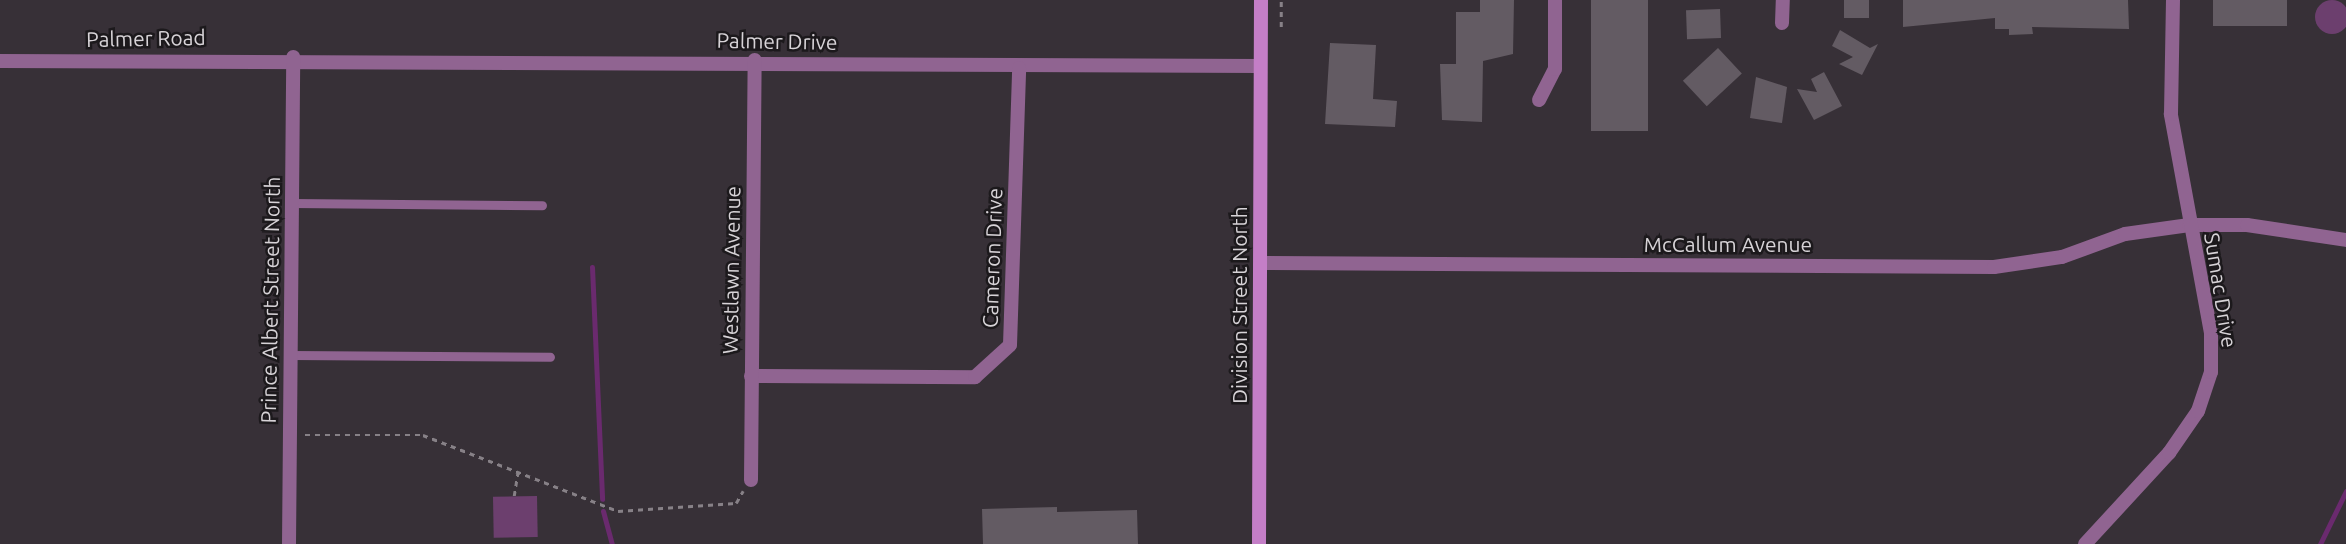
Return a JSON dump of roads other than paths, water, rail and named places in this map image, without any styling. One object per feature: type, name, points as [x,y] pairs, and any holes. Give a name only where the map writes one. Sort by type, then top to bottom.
[{"type":"main road","name":"Division Street North","points":[[1259,544],[1261,0]]},
{"type":"street","points":[[1539,100],[1555,69],[1555,0]]},
{"type":"street","points":[[1782,23],[1783,0]]},
{"type":"street","name":"Sumac Drive","points":[[2085,544],[2169,453],[2198,411],[2211,372],[2211,332],[2189,225],[2171,114],[2173,0]]},
{"type":"street","name":"Palmer Drive","points":[[293,57],[755,60],[1019,68],[1260,66]]},
{"type":"street","name":"Palmer Road","points":[[0,61],[293,57]]},
{"type":"street","name":"Prince Albert Street North","points":[[289,544],[293,57]]},
{"type":"street","name":"Westlawn Avenue","points":[[751,480],[755,60]]},
{"type":"street","name":"Cameron Drive","points":[[751,376],[975,377],[1010,345],[1019,68]]},
{"type":"street","name":"McCallum Avenue","points":[[1261,263],[1994,267],[2062,257],[2125,234],[2189,225],[2247,225],[2346,240]]},
{"type":"lane","points":[[292,203],[542,205]]},
{"type":"lane","points":[[291,355],[550,357]]},
{"type":"waterway","points":[[592,267],[602,499]]},
{"type":"waterway","points":[[2320,544],[2346,491]]},
{"type":"waterway","points":[[603,511],[612,544]]}]
